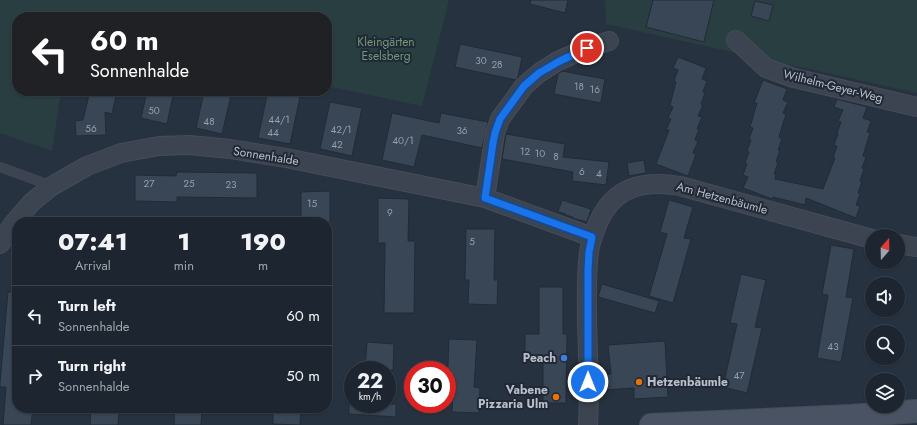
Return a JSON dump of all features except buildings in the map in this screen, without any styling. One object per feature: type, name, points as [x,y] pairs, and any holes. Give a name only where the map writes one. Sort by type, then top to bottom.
[{"type":"street","name":"Wilhelm-Geyer-Weg","points":[[736,40],[766,68],[794,78],[917,107]]},
{"type":"street","points":[[485,198],[495,133],[500,119],[524,86],[539,73],[558,62],[587,48],[610,41]]},
{"type":"street","name":"Sonnenhalde","points":[[19,217],[32,202],[52,186],[87,166],[121,153],[159,146],[189,145],[286,158],[485,198],[592,237]]},
{"type":"street","name":"Am Hetzenbäumle","points":[[588,425],[587,308],[589,252],[592,237],[606,208],[621,194],[634,187],[663,183],[698,190],[865,237]]},
{"type":"street","name":"Sonnenhalde","points":[[0,244],[12,226]]},
{"type":"street","points":[[905,245],[917,247]]},
{"type":"street","points":[[651,425],[851,416],[917,411]]},
{"type":"lane","points":[[0,167],[52,186]]},
{"type":"green space","name":"Kleingärten Eselsberg","points":[[0,0],[449,0],[422,106],[332,87],[332,12],[12,12],[12,96],[60,96],[52,151],[0,133]]},
{"type":"green space","points":[[605,0],[917,0],[917,93],[606,24]]},
{"type":"place","name":"Peach","points":[[564,358]]},
{"type":"place","name":"Hetzenbäumle","points":[[639,382]]},
{"type":"place","name":"Vabene Pizzaria Ulm","points":[[556,397]]},
{"type":"route","points":[[587,48],[539,73],[524,86],[500,119],[493,143],[485,198],[592,237],[588,270],[588,382]]}]
